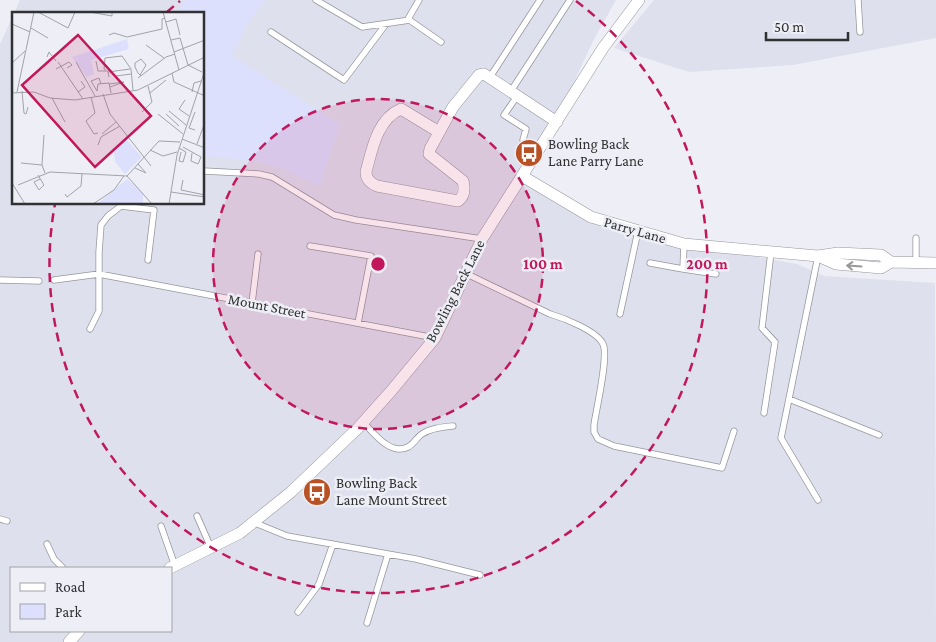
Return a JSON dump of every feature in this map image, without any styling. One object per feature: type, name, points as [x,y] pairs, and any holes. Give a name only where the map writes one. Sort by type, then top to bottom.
[{"type":"street","name":"Bowling Back Lane","points":[[172,567],[240,533],[291,492],[363,422],[435,338],[482,239],[603,48],[639,0]]},
{"type":"street","points":[[439,132],[400,109],[395,111],[389,116],[377,135],[366,177],[372,184],[377,186],[458,201],[464,194],[465,187],[463,181],[429,154],[453,107],[479,75],[484,74],[490,77],[556,122]]},
{"type":"street","name":"Parry Lane","points":[[522,176],[591,217],[684,244],[818,256],[836,264],[881,268],[891,262],[936,263]]},
{"type":"street","points":[[68,642],[78,632]]},
{"type":"lane","points":[[316,0],[362,27],[410,20],[441,42]]},
{"type":"lane","points":[[410,20],[408,18],[419,0]]},
{"type":"lane","points":[[490,77],[540,0]]},
{"type":"lane","points":[[523,140],[526,130],[504,115],[570,0]]},
{"type":"lane","points":[[858,0],[860,32]]},
{"type":"lane","points":[[271,32],[344,80],[386,24]]},
{"type":"lane","points":[[205,171],[259,174],[272,177],[334,215],[482,239]]},
{"type":"lane","points":[[90,329],[99,311],[101,224],[121,206],[154,210],[148,260]]},
{"type":"lane","points":[[620,314],[638,230]]},
{"type":"lane","points":[[916,238],[916,262]]},
{"type":"lane","points":[[683,269],[684,244]]},
{"type":"lane","points":[[310,246],[371,256],[358,323]]},
{"type":"lane","points":[[764,414],[776,342],[762,328],[771,252]]},
{"type":"lane","points":[[252,303],[258,254]]},
{"type":"lane","points":[[818,256],[781,438],[818,500]]},
{"type":"lane","points":[[650,264],[716,274]]},
{"type":"lane","name":"Mount Street","points":[[54,280],[99,274],[435,338]]},
{"type":"lane","points":[[466,274],[598,336],[604,346],[604,360],[594,425],[594,432],[598,439],[614,446],[722,468],[734,431]]},
{"type":"lane","points":[[0,280],[39,281]]},
{"type":"lane","points":[[789,398],[879,434]]},
{"type":"lane","points":[[363,422],[387,445],[399,450],[409,447],[422,434],[438,428],[453,426]]},
{"type":"lane","points":[[197,516],[211,548]]},
{"type":"lane","points":[[0,519],[7,521]]},
{"type":"lane","points":[[253,522],[287,536],[388,554],[480,575]]},
{"type":"lane","points":[[161,526],[172,567]]},
{"type":"lane","points":[[47,544],[54,559],[63,567]]},
{"type":"lane","points":[[298,612],[319,584],[333,544]]},
{"type":"lane","points":[[367,623],[388,554]]},
{"type":"shaded area","points":[[20,0],[616,0],[593,41],[569,93],[522,176],[591,217],[684,244],[797,264],[824,276],[935,283],[936,642],[0,642],[0,44],[12,18],[12,205],[205,205],[205,12],[15,12]]},
{"type":"shaded area","points":[[654,0],[936,0],[936,38],[793,65],[689,72],[614,48]]},
{"type":"green space","points":[[184,0],[265,0],[246,26],[232,56],[340,124],[320,186],[283,169],[257,161],[205,156],[205,12],[178,12]]},
{"type":"place","name":"Bowling Back Lane Parry Lane","points":[[529,153]]},
{"type":"place","name":"Bowling Back Lane Mount Street","points":[[317,492]]}]
